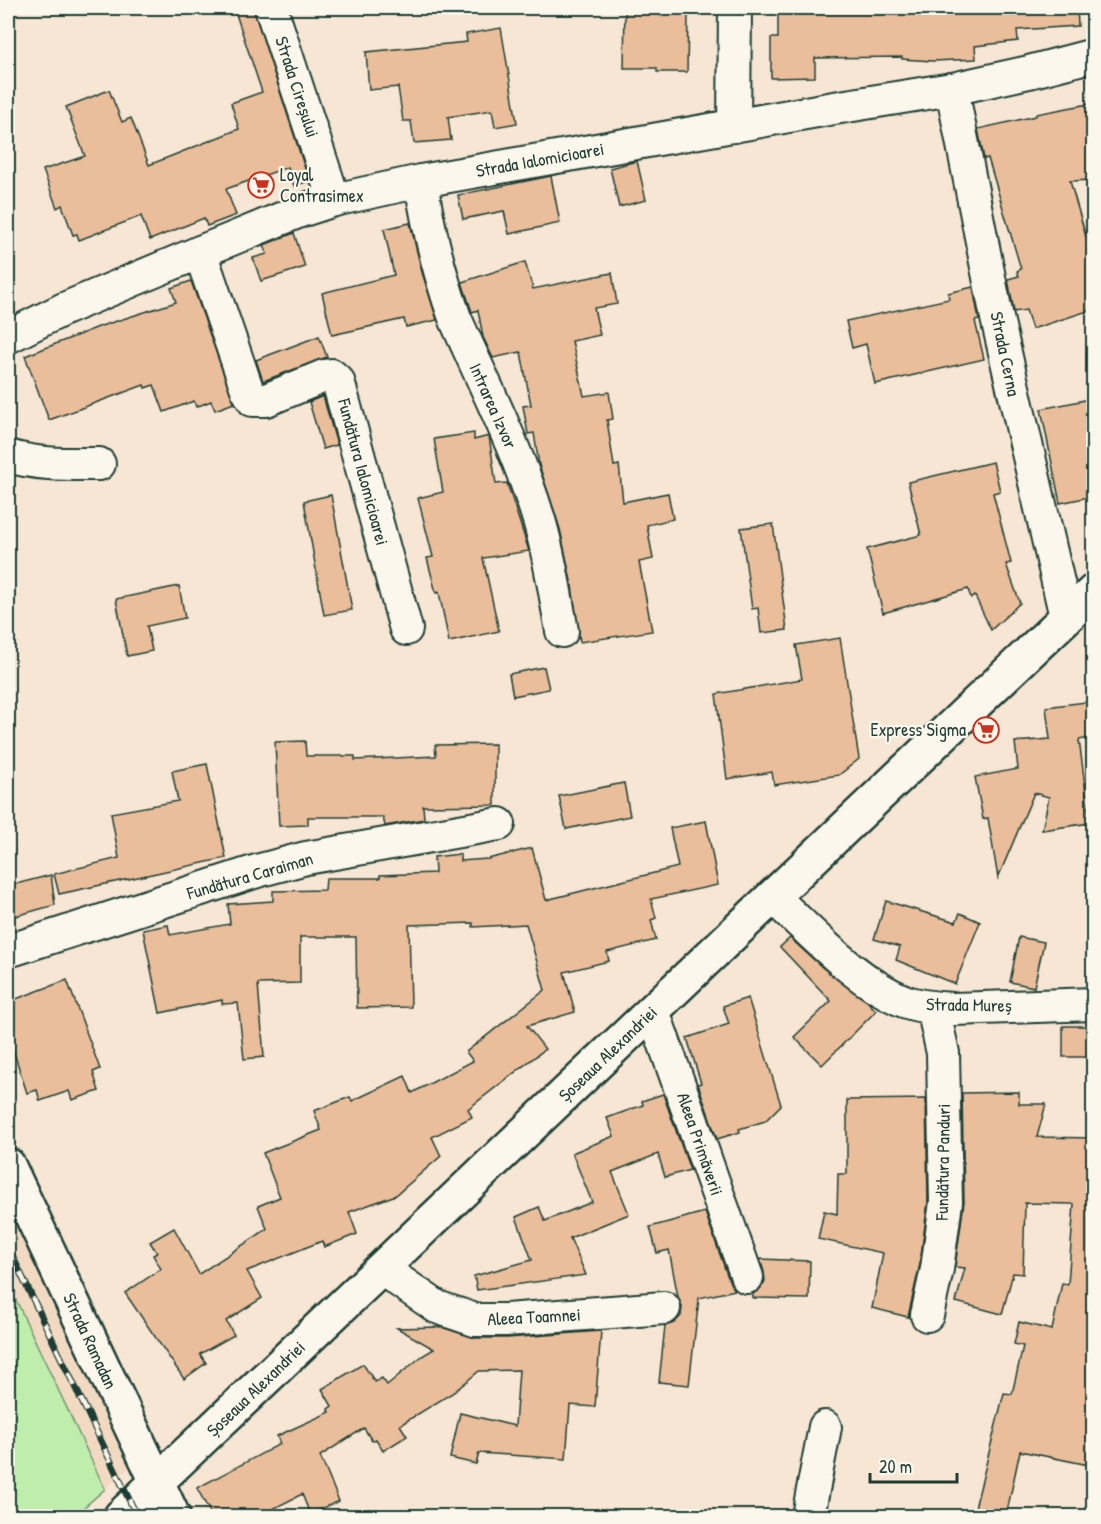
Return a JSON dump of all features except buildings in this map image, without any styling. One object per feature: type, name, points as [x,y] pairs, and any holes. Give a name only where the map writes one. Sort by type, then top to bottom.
[{"type":"main road","name":"Șoseaua Alexandriei","points":[[121,1516],[1094,591]]},
{"type":"main road","name":"Strada Ramadan","points":[[8,1166],[173,1516]]},
{"type":"street","name":"Strada Cireșului","points":[[271,8],[334,200]]},
{"type":"street","points":[[734,126],[735,8]]},
{"type":"street","name":"Strada Ialomicioarei","points":[[8,337],[64,309],[300,211],[334,200],[421,181],[952,89],[1094,55]]},
{"type":"street","name":"Strada Cerna","points":[[952,89],[997,318],[1066,617]]},
{"type":"street","name":"Intrarea Izvor","points":[[421,181],[427,221],[445,291],[528,486],[539,519],[548,552],[562,631]]},
{"type":"street","name":"Fundătura Ialomicioarei","points":[[200,252],[247,389],[253,400],[266,400],[324,376],[331,375],[338,381],[406,629]]},
{"type":"street","points":[[8,456],[24,461],[56,465],[99,464]]},
{"type":"street","name":"Fundătura Caraiman","points":[[8,951],[257,871],[306,858],[499,824]]},
{"type":"street","name":"Strada Mureș","points":[[773,897],[830,950],[870,982],[904,1001],[933,1008],[1094,1004]]},
{"type":"street","name":"Fundătura Panduri","points":[[927,1315],[937,1269],[945,1202],[943,1053],[933,1008]]},
{"type":"street","name":"Aleea Primăverii","points":[[653,1011],[747,1277]]},
{"type":"street","name":"Aleea Toamnei","points":[[382,1269],[437,1307],[475,1320],[506,1320],[664,1308]]},
{"type":"street","points":[[808,1516],[825,1427]]},
{"type":"shaded area","points":[[8,1209],[131,1466],[105,1489],[8,1283]]},
{"type":"green space","points":[[8,1283],[105,1489],[74,1516],[8,1516]]},
{"type":"railway","points":[[8,1247],[137,1516]]},
{"type":"place","name":"Loyal Contrasimex","points":[[261,185]]},
{"type":"place","name":"Express Sigma","points":[[986,730]]}]
